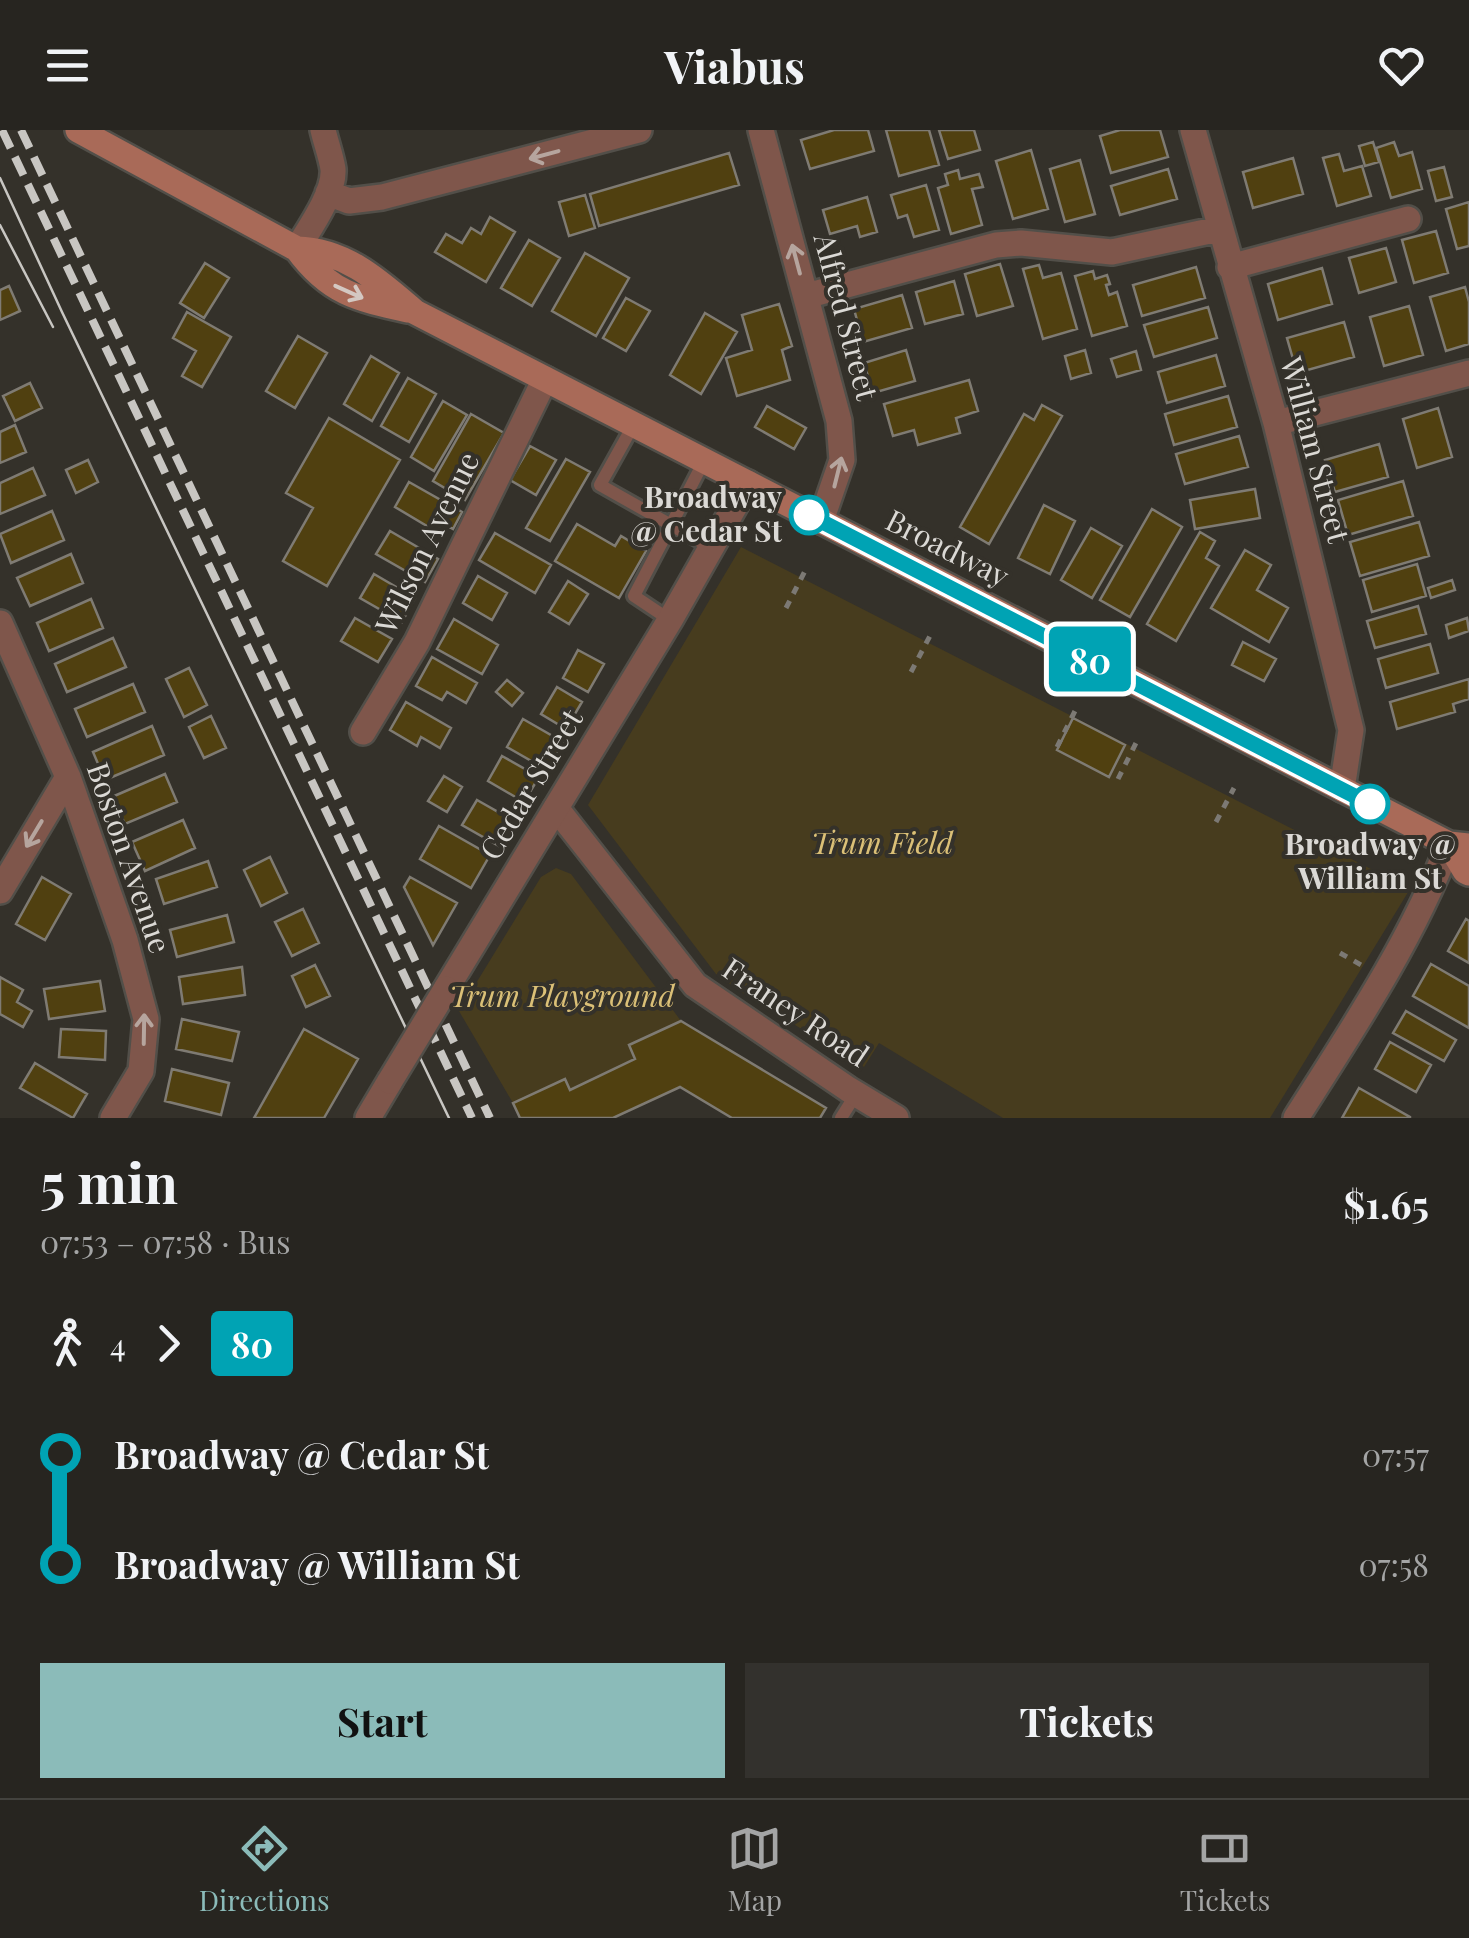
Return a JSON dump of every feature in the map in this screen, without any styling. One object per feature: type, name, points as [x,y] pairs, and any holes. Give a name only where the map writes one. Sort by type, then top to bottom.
[{"type":"main road","name":"Broadway","points":[[78,130],[297,249],[325,281],[364,299],[415,312],[1342,790],[1459,845],[1465,871],[1469,873]]},
{"type":"street","points":[[297,249],[328,193],[333,174],[323,130]]},
{"type":"street","points":[[328,193],[349,201],[382,197],[638,130]]},
{"type":"street","name":"Alfred Street","points":[[761,130],[840,421],[842,460],[820,521]]},
{"type":"street","name":"William Street","points":[[1192,130],[1276,423],[1351,730],[1342,790]]},
{"type":"street","points":[[1230,267],[1408,218]]},
{"type":"street","points":[[806,296],[996,245],[1021,243],[1112,252],[1220,229]]},
{"type":"street","points":[[1276,423],[1469,373]]},
{"type":"street","name":"Wilson Avenue","points":[[363,732],[418,642],[545,379]]},
{"type":"street","name":"Cedar Street","points":[[368,1118],[670,620],[748,484]]},
{"type":"street","name":"Boston Avenue","points":[[0,623],[68,777],[125,940],[146,1018],[141,1071],[113,1118]]},
{"type":"street","points":[[0,891],[68,777]]},
{"type":"street","name":"Franey Road","points":[[556,808],[694,985],[896,1118]]},
{"type":"street","points":[[1296,1118],[1361,1015],[1459,845]]},
{"type":"lane","points":[[634,424],[600,485],[710,547]]},
{"type":"lane","points":[[670,620],[634,596],[704,461]]},
{"type":"lane","points":[[841,1118],[856,1094]]},
{"type":"path","points":[[786,608],[807,567]]},
{"type":"path","points":[[911,672],[932,632]]},
{"type":"path","points":[[1057,747],[1077,707]]},
{"type":"path","points":[[1118,779],[1138,739]]},
{"type":"path","points":[[1216,822],[1234,788]]},
{"type":"green space","name":"Trum Field","points":[[741,547],[1410,889],[1270,1118],[1003,1118],[879,1043],[864,1067],[716,974],[588,805]]},
{"type":"green space","name":"Trum Playground","points":[[556,868],[571,874],[681,1021],[629,1045],[635,1059],[570,1090],[565,1079],[513,1103],[459,1011],[541,877]]},
{"type":"building","points":[[834,130],[868,130],[874,151],[810,169],[801,140]]},
{"type":"building","points":[[886,130],[929,130],[939,165],[899,176]]},
{"type":"building","points":[[939,130],[974,130],[980,150],[948,159]]},
{"type":"building","points":[[1120,130],[1160,130],[1168,157],[1111,173],[1100,136]]},
{"type":"building","points":[[1373,142],[1379,162],[1365,166],[1359,146]]},
{"type":"building","points":[[1394,142],[1399,156],[1412,152],[1422,189],[1391,198],[1376,148]]},
{"type":"building","points":[[1031,150],[1048,209],[1013,219],[996,161]]},
{"type":"building","points":[[729,153],[739,185],[599,226],[590,194]]},
{"type":"building","points":[[1339,154],[1344,171],[1362,166],[1371,196],[1337,206],[1323,158]]},
{"type":"building","points":[[1293,158],[1303,194],[1253,208],[1243,172]]},
{"type":"building","points":[[1080,160],[1095,214],[1065,222],[1050,169]]},
{"type":"building","points":[[1444,167],[1452,197],[1436,201],[1428,171]]},
{"type":"building","points":[[1168,169],[1177,199],[1120,215],[1111,186]]},
{"type":"building","points":[[958,170],[960,179],[979,174],[983,187],[972,189],[982,225],[951,234],[938,188],[948,185],[945,174]]},
{"type":"building","points":[[926,185],[939,230],[914,237],[907,215],[898,218],[891,195]]},
{"type":"building","points":[[585,195],[595,228],[569,236],[559,202]]},
{"type":"building","points":[[867,197],[877,232],[860,237],[857,226],[830,234],[823,210]]},
{"type":"building","points":[[1469,202],[1469,246],[1457,249],[1446,209]]},
{"type":"building","points":[[490,217],[515,232],[486,282],[435,252],[446,234],[462,243],[471,228],[481,234]]},
{"type":"building","points":[[1436,231],[1448,273],[1414,283],[1402,240]]},
{"type":"building","points":[[529,240],[560,258],[532,306],[501,288]]},
{"type":"building","points":[[1386,248],[1396,282],[1359,293],[1349,258]]},
{"type":"building","points":[[585,253],[629,278],[596,336],[552,311]]},
{"type":"building","points":[[205,263],[229,278],[204,318],[180,303]]},
{"type":"building","points":[[1000,264],[1013,306],[977,316],[965,274]]},
{"type":"building","points":[[1039,265],[1043,278],[1061,273],[1077,329],[1043,339],[1023,269]]},
{"type":"building","points":[[1196,267],[1205,298],[1142,316],[1133,285]]},
{"type":"building","points":[[1322,268],[1332,304],[1278,320],[1268,284]]},
{"type":"building","points":[[1093,271],[1095,279],[1107,275],[1109,295],[1117,292],[1127,326],[1092,336],[1075,276]]},
{"type":"building","points":[[954,281],[963,314],[925,324],[916,292]]},
{"type":"building","points":[[9,286],[20,311],[0,320],[0,290]]},
{"type":"building","points":[[1465,287],[1469,344],[1446,351],[1430,297]]},
{"type":"building","points":[[902,295],[912,328],[863,342],[854,309]]},
{"type":"building","points":[[626,298],[650,311],[626,351],[603,338]]},
{"type":"building","points":[[779,304],[792,346],[782,350],[790,380],[737,396],[726,358],[752,350],[742,315]]},
{"type":"building","points":[[1409,306],[1423,355],[1384,366],[1370,317]]},
{"type":"building","points":[[1208,307],[1217,338],[1154,357],[1144,325]]},
{"type":"building","points":[[187,312],[231,337],[202,387],[182,376],[196,351],[173,338]]},
{"type":"building","points":[[705,313],[737,332],[701,394],[670,375]]},
{"type":"building","points":[[1344,322],[1354,357],[1297,373],[1287,338]]},
{"type":"building","points":[[298,336],[327,353],[295,408],[266,391]]},
{"type":"building","points":[[906,350],[915,381],[873,393],[864,363]]},
{"type":"building","points":[[1085,350],[1091,373],[1071,379],[1065,356]]},
{"type":"building","points":[[1136,351],[1141,370],[1117,377],[1111,359]]},
{"type":"building","points":[[1216,355],[1225,386],[1167,403],[1158,372]]},
{"type":"building","points":[[371,356],[399,373],[372,421],[344,404]]},
{"type":"building","points":[[408,378],[436,394],[409,442],[381,426]]},
{"type":"building","points":[[969,380],[978,411],[956,418],[960,433],[918,445],[914,430],[893,436],[884,404]]},
{"type":"building","points":[[30,383],[42,408],[15,421],[3,396]]},
{"type":"building","points":[[1228,396],[1237,427],[1174,445],[1165,414]]},
{"type":"building","points":[[443,401],[467,415],[434,471],[411,457]]},
{"type":"building","points":[[1042,405],[1062,416],[989,544],[960,527],[1024,414],[1034,420]]},
{"type":"building","points":[[767,406],[806,428],[794,449],[755,427]]},
{"type":"building","points":[[1438,408],[1452,457],[1417,468],[1403,419]]},
{"type":"building","points":[[471,414],[504,433],[465,500],[433,481]]},
{"type":"building","points":[[329,418],[400,460],[327,586],[283,561],[313,508],[286,493]]},
{"type":"building","points":[[15,425],[26,452],[0,463],[0,432]]},
{"type":"building","points":[[1239,436],[1248,467],[1185,484],[1176,454]]},
{"type":"building","points":[[1379,444],[1388,477],[1335,492],[1325,460]]},
{"type":"building","points":[[530,446],[556,460],[536,495],[510,480]]},
{"type":"building","points":[[566,459],[590,472],[550,541],[526,528]]},
{"type":"building","points":[[88,460],[98,482],[76,493],[66,470]]},
{"type":"building","points":[[33,468],[45,495],[0,514],[0,483]]},
{"type":"building","points":[[1403,481],[1413,516],[1348,535],[1338,500]]},
{"type":"building","points":[[409,482],[462,512],[453,529],[442,523],[437,532],[395,507]]},
{"type":"building","points":[[1255,489],[1260,518],[1195,529],[1190,500]]},
{"type":"building","points":[[1044,505],[1075,521],[1050,574],[1018,558]]},
{"type":"building","points":[[1152,509],[1182,527],[1130,617],[1100,600]]},
{"type":"building","points":[[52,511],[64,540],[11,563],[0,534]]},
{"type":"building","points":[[1419,522],[1429,556],[1360,576],[1350,542]]},
{"type":"building","points":[[577,524],[615,546],[621,536],[646,551],[619,598],[555,561]]},
{"type":"building","points":[[1091,528],[1122,546],[1092,598],[1061,580]]},
{"type":"building","points":[[390,531],[438,559],[425,582],[376,554]]},
{"type":"building","points":[[1200,532],[1215,541],[1206,558],[1219,566],[1176,641],[1147,624]]},
{"type":"building","points":[[495,533],[551,565],[535,593],[479,560]]},
{"type":"building","points":[[1245,550],[1271,565],[1257,590],[1288,608],[1269,642],[1211,608]]},
{"type":"building","points":[[71,554],[83,583],[30,606],[17,578]]},
{"type":"building","points":[[1417,564],[1426,596],[1372,612],[1363,580]]},
{"type":"building","points":[[374,574],[415,598],[402,622],[360,598]]},
{"type":"building","points":[[478,576],[507,593],[492,620],[463,603]]},
{"type":"building","points":[[1452,580],[1455,590],[1431,598],[1428,588]]},
{"type":"building","points":[[568,581],[588,594],[569,624],[549,612]]},
{"type":"building","points":[[91,599],[103,628],[49,651],[37,623]]},
{"type":"building","points":[[1418,606],[1426,634],[1375,648],[1367,621]]},
{"type":"building","points":[[355,618],[392,639],[378,662],[341,641]]},
{"type":"building","points":[[1467,618],[1469,631],[1449,638],[1446,625]]},
{"type":"building","points":[[454,619],[498,645],[482,674],[437,649]]},
{"type":"building","points":[[113,638],[126,667],[67,692],[55,664]]},
{"type":"building","points":[[1243,642],[1276,659],[1264,681],[1232,665]]},
{"type":"building","points":[[1430,644],[1438,673],[1386,688],[1378,659]]},
{"type":"building","points":[[578,650],[604,664],[588,692],[563,678]]},
{"type":"building","points":[[432,657],[477,683],[466,703],[447,692],[442,700],[416,686]]},
{"type":"building","points":[[189,668],[207,705],[184,717],[166,679]]},
{"type":"building","points":[[1469,679],[1469,699],[1453,704],[1455,712],[1397,729],[1390,702]]},
{"type":"building","points":[[507,680],[523,693],[512,706],[496,692]]},
{"type":"building","points":[[133,684],[145,712],[87,737],[75,709]]},
{"type":"building","points":[[557,687],[582,702],[566,729],[541,714]]},
{"type":"building","points":[[406,702],[451,728],[440,748],[421,737],[417,746],[390,730]]},
{"type":"building","points":[[211,716],[226,748],[204,758],[189,727]]},
{"type":"building","points":[[1073,718],[1125,745],[1109,777],[1057,750]]},
{"type":"building","points":[[523,719],[563,742],[547,770],[507,747]]},
{"type":"building","points":[[152,726],[164,755],[105,780],[93,752]]},
{"type":"building","points":[[502,756],[539,777],[524,802],[488,781]]},
{"type":"building","points":[[165,774],[177,802],[125,824],[112,797]]},
{"type":"building","points":[[444,776],[462,787],[447,812],[428,801]]},
{"type":"building","points":[[477,800],[514,821],[499,846],[462,825]]},
{"type":"building","points":[[183,820],[195,848],[145,871],[132,842]]},
{"type":"building","points":[[439,826],[490,855],[471,888],[420,859]]},
{"type":"building","points":[[270,857],[287,893],[261,906],[244,870]]},
{"type":"building","points":[[208,861],[217,887],[164,904],[156,879]]},
{"type":"building","points":[[42,877],[71,894],[45,940],[16,924]]},
{"type":"building","points":[[410,877],[457,903],[433,945],[404,887]]},
{"type":"building","points":[[303,909],[319,943],[292,956],[275,922]]},
{"type":"building","points":[[227,915],[234,942],[177,957],[170,930]]},
{"type":"building","points":[[1466,919],[1469,921],[1469,963],[1448,951]]},
{"type":"building","points":[[1431,964],[1469,986],[1469,1028],[1413,996]]},
{"type":"building","points":[[315,965],[330,996],[306,1007],[292,976]]},
{"type":"building","points":[[242,967],[245,995],[183,1004],[179,977]]},
{"type":"building","points":[[0,977],[23,990],[17,1002],[32,1011],[23,1027],[0,1014]]},
{"type":"building","points":[[100,981],[105,1011],[49,1019],[44,989]]},
{"type":"building","points":[[1406,1011],[1456,1040],[1444,1061],[1393,1033]]},
{"type":"building","points":[[182,1019],[239,1032],[232,1061],[176,1049]]},
{"type":"building","points":[[681,1021],[826,1108],[820,1118],[732,1118],[680,1087],[613,1118],[520,1118],[513,1103],[565,1079],[570,1090],[635,1059],[629,1045]]},
{"type":"building","points":[[61,1029],[106,1031],[105,1060],[59,1057]]},
{"type":"building","points":[[304,1029],[358,1059],[324,1118],[254,1118]]},
{"type":"building","points":[[1390,1042],[1431,1065],[1416,1092],[1375,1069]]},
{"type":"building","points":[[35,1063],[87,1094],[73,1118],[20,1088]]},
{"type":"building","points":[[172,1069],[229,1083],[221,1115],[165,1101]]},
{"type":"building","points":[[1359,1088],[1410,1117],[1410,1118],[1342,1118]]},
{"type":"tram line","points":[[0,178],[449,1118]]},
{"type":"tram line","points":[[0,225],[53,327]]},
{"type":"railway","points":[[2,130],[472,1118]]},
{"type":"railway","points":[[21,130],[490,1118]]},
{"type":"bus line","name":"80","points":[[809,515],[1370,804]]},
{"type":"place","name":"Broadway @ Cedar St","points":[[809,515]]},
{"type":"place","name":"Broadway @ William St","points":[[1370,804]]}]
